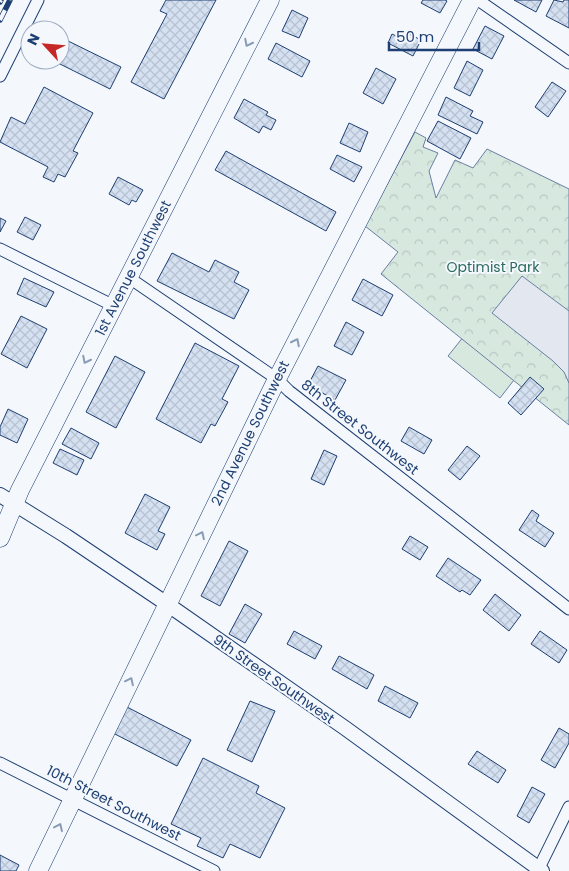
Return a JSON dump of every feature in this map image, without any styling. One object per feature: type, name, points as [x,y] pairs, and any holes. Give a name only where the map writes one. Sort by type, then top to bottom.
[{"type":"main road","name":"1st Avenue Southwest","points":[[0,538],[7,499],[114,306],[270,0]]},
{"type":"main road","name":"2nd Avenue Southwest","points":[[38,871],[277,379],[472,0]]},
{"type":"street","points":[[0,76],[38,0]]},
{"type":"street","points":[[478,0],[569,63]]},
{"type":"street","points":[[0,249],[114,306]]},
{"type":"street","name":"8th Street Southwest","points":[[128,277],[277,379],[289,391],[569,609]]},
{"type":"street","name":"9th Street Southwest","points":[[7,499],[167,604],[345,728],[540,870]]},
{"type":"street","name":"10th Street Southwest","points":[[0,763],[214,871]]},
{"type":"street","points":[[540,870],[569,806]]},
{"type":"green space","name":"Optimist Park","points":[[415,132],[426,138],[423,147],[438,153],[429,171],[436,198],[455,160],[473,168],[487,149],[569,189],[569,425],[381,274],[398,252],[365,226]]},
{"type":"green space","points":[[472,326],[524,367],[500,398],[448,356]]},
{"type":"shaded area","points":[[522,276],[569,311],[569,383],[564,372],[553,361],[492,313]]},
{"type":"building","points":[[166,0],[216,0],[164,99],[131,82],[167,14],[160,11]]},
{"type":"building","points":[[423,0],[447,1],[440,13],[421,3]]},
{"type":"building","points":[[514,0],[542,0],[536,12]]},
{"type":"building","points":[[554,0],[563,2],[564,0],[569,0],[569,28],[546,16]]},
{"type":"building","points":[[292,10],[308,18],[299,38],[282,31]]},
{"type":"building","points":[[485,26],[504,36],[492,59],[473,49]]},
{"type":"building","points":[[401,30],[421,40],[413,56],[388,43],[392,34],[398,37]]},
{"type":"building","points":[[70,42],[121,67],[110,89],[70,69]]},
{"type":"building","points":[[276,43],[310,61],[302,77],[268,59]]},
{"type":"building","points":[[467,61],[483,70],[470,96],[454,88]]},
{"type":"building","points":[[376,68],[396,79],[383,104],[363,93]]},
{"type":"building","points":[[552,82],[566,91],[548,117],[535,107]]},
{"type":"building","points":[[44,87],[93,113],[73,151],[78,153],[65,177],[58,174],[54,182],[43,177],[48,167],[0,142],[11,117],[25,124]]},
{"type":"building","points":[[446,97],[473,111],[470,116],[483,122],[477,134],[438,115]]},
{"type":"building","points":[[244,99],[268,112],[266,115],[276,120],[271,130],[263,126],[259,133],[234,118]]},
{"type":"building","points":[[438,121],[471,138],[460,159],[427,141]]},
{"type":"building","points":[[349,123],[368,132],[360,152],[340,143]]},
{"type":"building","points":[[226,151],[336,212],[326,231],[215,170]]},
{"type":"building","points":[[337,155],[362,167],[354,182],[330,169]]},
{"type":"building","points":[[118,177],[143,190],[136,202],[132,200],[129,205],[109,194]]},
{"type":"building","points":[[25,217],[41,225],[33,240],[17,232]]},
{"type":"building","points":[[0,218],[6,221],[0,232]]},
{"type":"building","points":[[172,253],[209,272],[215,260],[239,272],[234,282],[249,290],[234,319],[157,281]]},
{"type":"building","points":[[24,278],[54,292],[46,307],[17,294]]},
{"type":"building","points":[[363,279],[393,295],[382,316],[352,300]]},
{"type":"building","points":[[21,316],[47,329],[27,368],[1,354]]},
{"type":"building","points":[[346,322],[364,332],[352,355],[334,346]]},
{"type":"building","points":[[195,343],[239,366],[222,399],[228,402],[215,426],[211,424],[201,443],[156,419]]},
{"type":"building","points":[[115,356],[145,372],[116,428],[86,412]]},
{"type":"building","points":[[318,366],[346,380],[335,400],[308,385]]},
{"type":"building","points":[[530,377],[544,389],[521,415],[508,403]]},
{"type":"building","points":[[8,409],[28,419],[17,443],[0,435],[0,427]]},
{"type":"building","points":[[409,427],[432,440],[424,454],[401,441]]},
{"type":"building","points":[[71,428],[99,443],[91,459],[62,444]]},
{"type":"building","points":[[467,446],[480,456],[460,480],[448,470]]},
{"type":"building","points":[[60,449],[84,460],[77,475],[53,463]]},
{"type":"building","points":[[324,450],[337,456],[324,485],[311,479]]},
{"type":"building","points":[[145,494],[170,507],[158,531],[165,534],[157,550],[125,533]]},
{"type":"building","points":[[532,510],[539,515],[536,521],[554,533],[545,547],[519,530]]},
{"type":"building","points":[[410,536],[428,547],[420,560],[402,549]]},
{"type":"building","points":[[229,541],[248,551],[220,606],[201,596]]},
{"type":"building","points":[[448,558],[481,580],[470,595],[462,590],[460,592],[436,576]]},
{"type":"building","points":[[495,594],[521,615],[509,631],[483,610]]},
{"type":"building","points":[[245,604],[262,614],[245,643],[229,634]]},
{"type":"building","points":[[294,631],[322,646],[315,659],[287,644]]},
{"type":"building","points":[[540,631],[567,650],[559,663],[531,644]]},
{"type":"building","points":[[339,656],[374,675],[367,689],[332,669]]},
{"type":"building","points":[[385,686],[418,703],[410,718],[378,701]]},
{"type":"building","points":[[250,701],[275,711],[252,762],[227,750]]},
{"type":"building","points":[[127,707],[191,740],[177,766],[113,733]]},
{"type":"building","points":[[559,728],[569,734],[569,743],[555,768],[541,760]]},
{"type":"building","points":[[477,751],[506,770],[498,783],[468,764]]},
{"type":"building","points":[[203,758],[259,786],[256,793],[285,808],[260,858],[230,844],[223,858],[197,846],[201,838],[171,824]]},
{"type":"building","points":[[532,787],[545,794],[529,823],[517,816]]},
{"type":"building","points":[[0,855],[19,865],[16,871],[0,871]]},
{"type":"railway","points":[[0,20],[10,0]]}]
